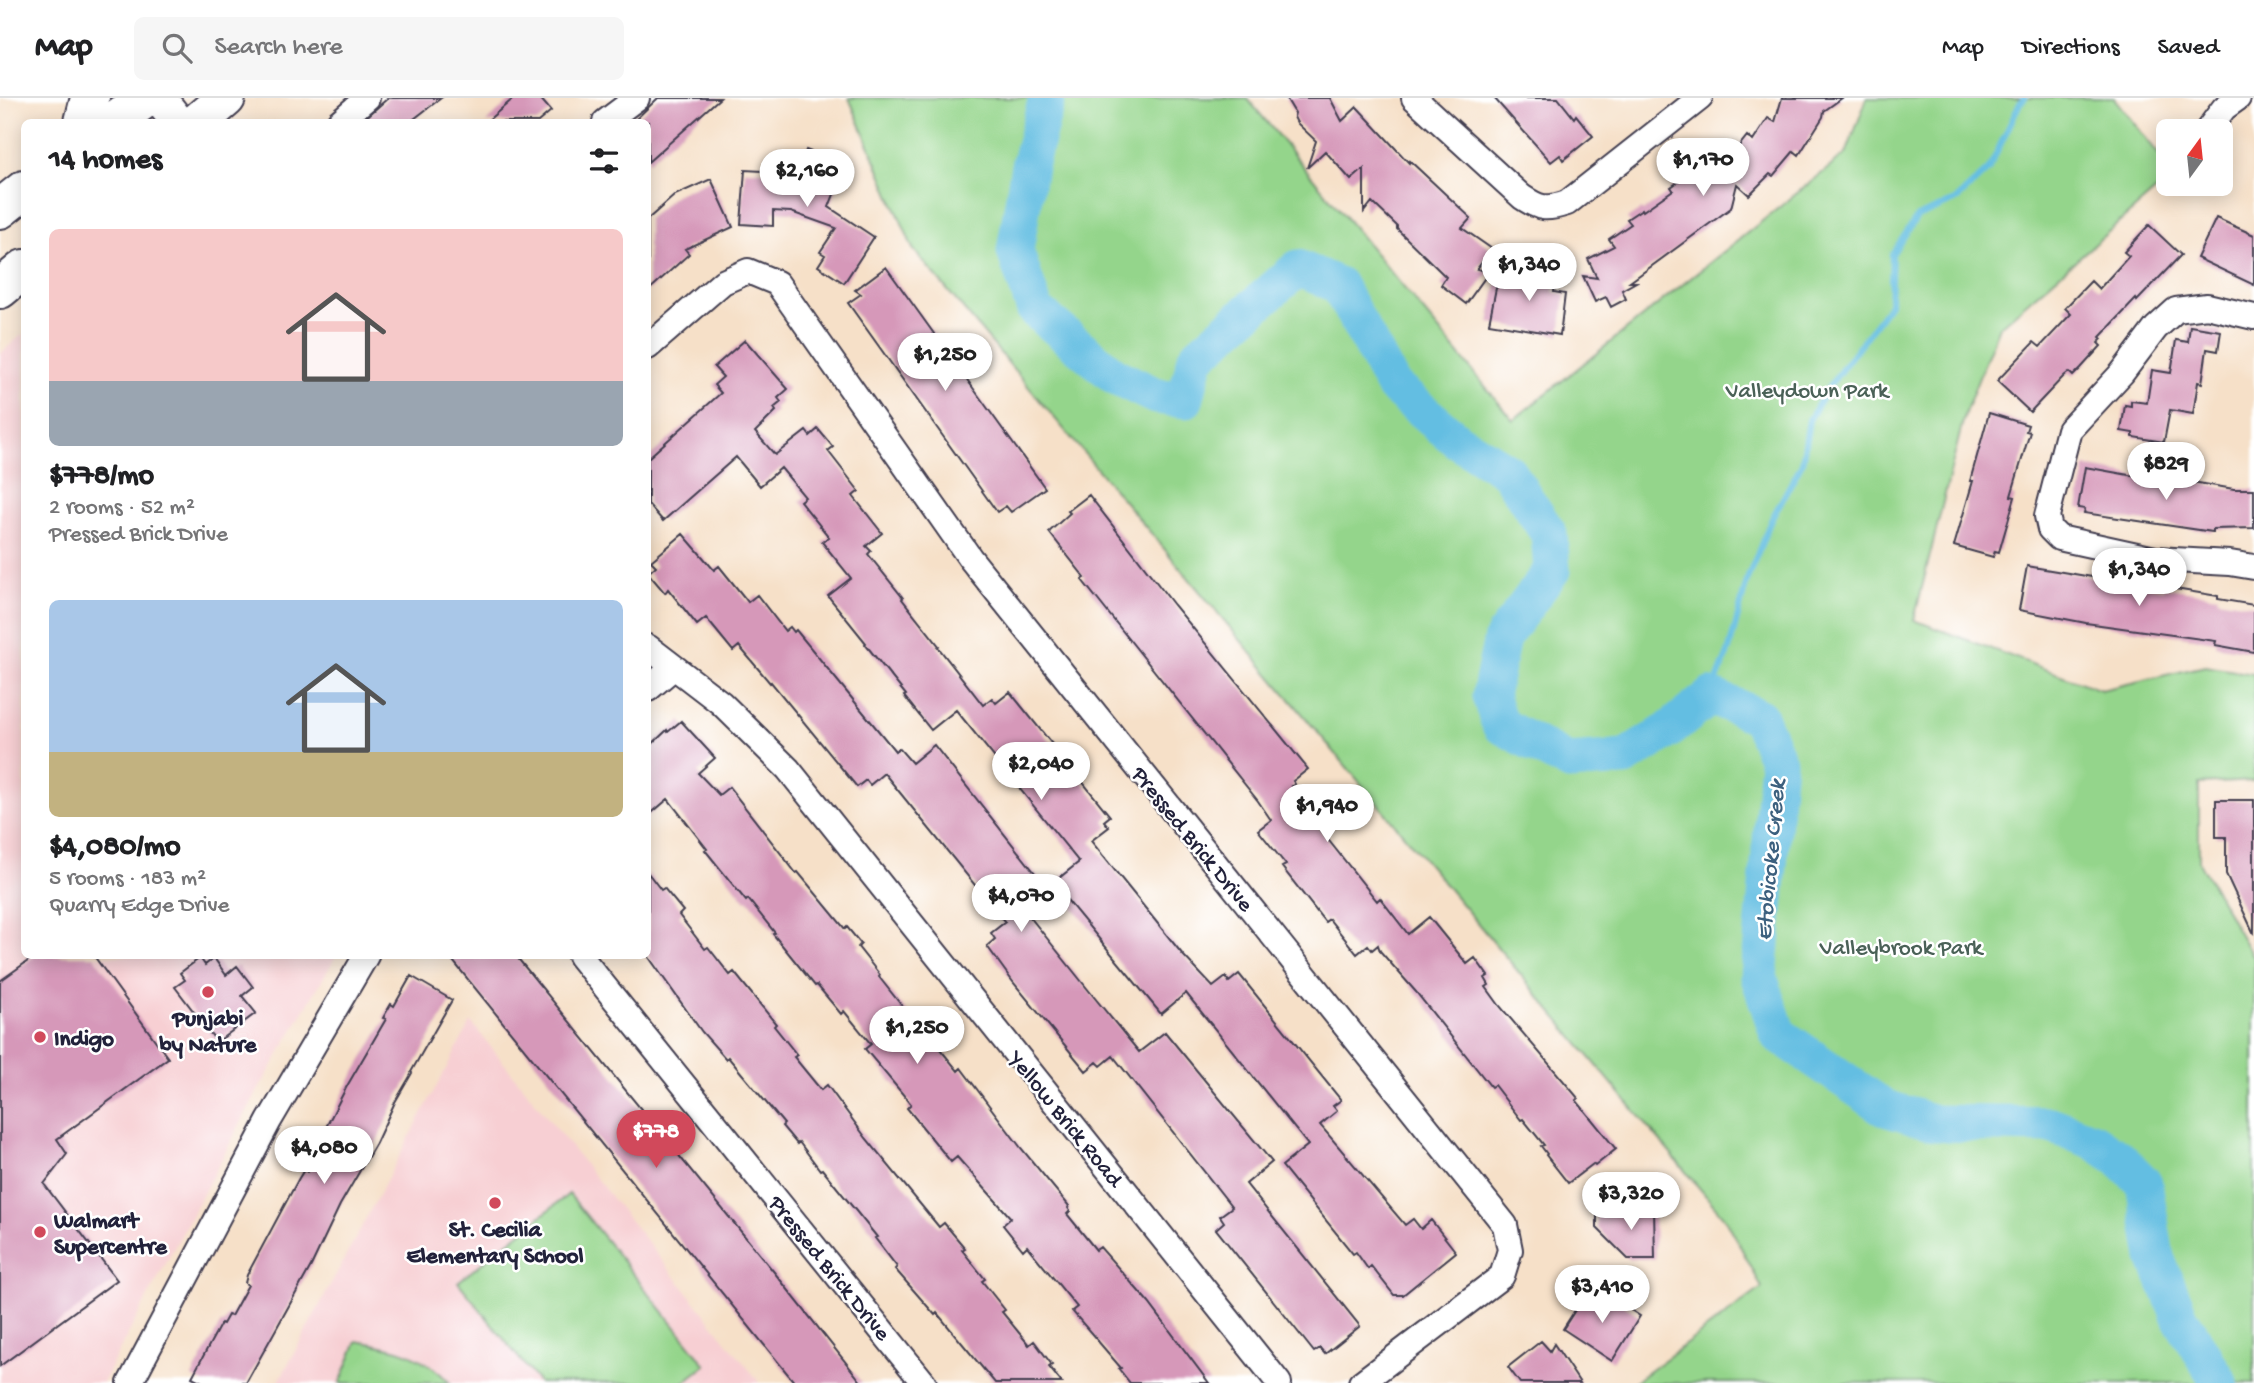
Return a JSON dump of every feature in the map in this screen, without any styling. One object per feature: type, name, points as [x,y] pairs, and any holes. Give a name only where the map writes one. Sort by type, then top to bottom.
[{"type":"main road","points":[[85,119],[90,98]]},
{"type":"main road","points":[[117,119],[146,98]]},
{"type":"main road","points":[[202,119],[226,98]]},
{"type":"main road","points":[[0,209],[21,192]]},
{"type":"main road","points":[[0,289],[21,272]]},
{"type":"street","points":[[159,98],[176,119]]},
{"type":"street","points":[[343,119],[368,98]]},
{"type":"street","points":[[609,119],[637,98]]},
{"type":"street","points":[[1414,98],[1522,197],[1538,208],[1557,207],[1567,203],[1700,98]]},
{"type":"street","points":[[2216,119],[2224,108],[2238,98]]},
{"type":"street","name":"Pressed Brick Drive","points":[[651,344],[723,282],[748,271],[777,284],[970,558],[1505,1225],[1510,1250],[1502,1276],[1361,1383]]},
{"type":"street","points":[[2254,317],[2207,306],[2176,310],[2156,328],[2122,373],[2069,430],[2047,516],[2050,529],[2059,538],[2155,559],[2254,567]]},
{"type":"street","name":"Yellow Brick Road","points":[[651,649],[720,703],[789,769],[1279,1383]]},
{"type":"street","points":[[651,686],[674,667]]},
{"type":"street","points":[[130,1383],[269,1121],[364,959]]},
{"type":"street","name":"Pressed Brick Drive","points":[[582,959],[924,1383]]},
{"type":"shaded area","points":[[21,336],[21,959],[334,959],[259,1089],[102,1383],[0,1383],[0,354]]},
{"type":"shaded area","name":"St. Cecilia Elementary School","points":[[471,1022],[760,1383],[278,1383]]},
{"type":"green space","name":"Valleybrook Park","points":[[849,98],[1247,98],[1513,420],[1846,154],[1867,98],[2114,98],[2156,151],[2156,190],[1999,327],[1965,413],[1914,620],[2101,690],[2205,666],[2254,674],[2254,781],[2199,784],[2199,862],[2254,959],[2254,1383],[1633,1383],[1762,1288],[1727,1221],[913,249]]},
{"type":"green space","points":[[569,1194],[706,1365],[683,1383],[539,1383],[458,1282]]},
{"type":"green space","points":[[357,1341],[408,1353],[429,1365],[450,1383],[340,1383]]},
{"type":"building","points":[[388,98],[441,98],[414,119],[364,119]]},
{"type":"building","points":[[514,98],[540,98],[551,111],[542,119],[490,119]]},
{"type":"building","points":[[658,98],[720,98],[651,159],[651,119],[636,119]]},
{"type":"building","points":[[1286,98],[1330,98],[1342,121],[1357,107],[1409,163],[1410,161],[1471,218],[1462,228],[1492,249],[1477,269],[1489,272],[1466,304],[1441,285],[1446,277],[1372,202],[1364,212],[1364,169],[1351,180],[1325,151],[1307,168],[1316,141],[1297,123],[1295,113]]},
{"type":"building","points":[[1494,98],[1558,98],[1593,136],[1563,160],[1560,155],[1551,162]]},
{"type":"building","points":[[1782,98],[1842,98],[1824,111],[1799,155],[1794,151],[1773,176],[1770,174],[1749,195],[1737,184],[1731,208],[1630,282],[1636,282],[1622,290],[1626,299],[1611,307],[1606,297],[1595,302],[1583,276],[1597,278],[1588,259],[1614,246],[1609,239],[1631,224],[1627,219],[1673,190],[1671,187],[1706,166],[1709,169],[1730,146],[1735,151],[1747,136],[1753,141],[1768,118],[1775,122]]},
{"type":"building","points":[[806,150],[824,157],[821,166],[842,174],[829,207],[874,237],[844,283],[818,266],[825,255],[820,252],[836,228],[791,212],[773,211],[773,226],[741,224],[745,170],[798,173]]},
{"type":"building","points":[[711,179],[733,227],[685,249],[689,254],[651,288],[651,216],[675,195]]},
{"type":"building","points":[[2216,218],[2254,235],[2254,285],[2197,258]]},
{"type":"building","points":[[2149,225],[2181,255],[2100,337],[2102,339],[2098,343],[2101,346],[2081,368],[2073,376],[2069,372],[2064,376],[2030,412],[1997,381],[2034,342],[2040,347],[2071,314],[2065,308],[2091,281],[2099,289],[2129,256],[2124,252]]},
{"type":"building","points":[[886,267],[1045,488],[1011,512],[1006,506],[997,512],[848,303],[861,294],[855,290]]},
{"type":"building","points":[[1536,271],[1557,273],[1554,292],[1565,294],[1560,335],[1489,323],[1499,273],[1535,281]]},
{"type":"building","points":[[2190,326],[2221,331],[2218,351],[2207,349],[2202,383],[2198,382],[2193,414],[2170,410],[2164,442],[2133,437],[2133,433],[2121,431],[2125,405],[2131,406],[2131,401],[2147,403],[2152,370],[2171,373],[2176,340],[2188,342]]},
{"type":"building","points":[[745,340],[788,389],[778,398],[781,402],[774,408],[776,411],[755,432],[775,455],[806,431],[810,436],[818,429],[833,447],[828,451],[859,491],[853,496],[882,533],[866,546],[871,551],[868,554],[938,647],[983,705],[992,698],[996,703],[1010,692],[1110,816],[1104,821],[1109,827],[1091,841],[1183,955],[1213,987],[1226,977],[1229,982],[1239,974],[1341,1100],[1333,1106],[1337,1111],[1320,1125],[1405,1225],[1413,1219],[1421,1229],[1431,1220],[1456,1252],[1403,1295],[1394,1295],[1371,1266],[1368,1269],[1356,1252],[1353,1254],[1282,1166],[1308,1145],[1186,993],[1161,1014],[1053,883],[1079,862],[956,710],[931,730],[828,596],[851,578],[822,542],[829,537],[800,501],[805,497],[781,468],[760,486],[736,457],[663,521],[651,507],[651,455],[721,393],[714,385],[723,377],[714,367]]},
{"type":"building","points":[[1989,413],[2028,425],[2026,431],[2030,432],[2011,496],[2015,497],[1999,552],[1995,551],[1993,557],[1954,546]]},
{"type":"building","points":[[2085,467],[2167,482],[2168,478],[2234,489],[2254,489],[2254,528],[2213,529],[2213,532],[2084,513],[2085,509],[2078,508]]},
{"type":"building","points":[[1089,495],[1174,605],[1308,769],[1293,781],[1295,784],[1292,786],[1318,819],[1314,822],[1377,901],[1380,898],[1408,934],[1429,917],[1467,964],[1475,958],[1488,976],[1485,978],[1489,985],[1486,987],[1499,1005],[1578,1098],[1576,1100],[1616,1149],[1595,1166],[1593,1164],[1568,1183],[1546,1155],[1541,1146],[1544,1145],[1494,1085],[1491,1087],[1380,951],[1378,945],[1372,950],[1368,945],[1357,954],[1329,919],[1325,922],[1282,867],[1286,865],[1258,830],[1271,820],[1258,801],[1082,580],[1085,578],[1049,532],[1070,513],[1068,511]]},
{"type":"building","points":[[683,534],[714,570],[719,566],[748,602],[757,595],[785,631],[790,627],[794,632],[796,630],[895,751],[899,748],[912,763],[934,745],[1039,878],[1014,897],[1094,997],[1139,1052],[1165,1032],[1272,1162],[1246,1184],[1360,1326],[1325,1354],[1320,1348],[1314,1352],[1216,1229],[1224,1222],[1220,1216],[1232,1207],[1113,1056],[1101,1066],[1097,1062],[1086,1071],[1013,982],[987,946],[995,939],[991,933],[1005,922],[884,773],[870,785],[866,780],[857,787],[739,646],[733,651],[706,618],[697,625],[668,589],[665,593],[651,577],[651,570],[656,566],[651,561]]},
{"type":"building","points":[[2027,566],[2218,596],[2218,599],[2254,605],[2254,652],[2215,645],[2216,641],[2086,623],[2019,610]]},
{"type":"building","points":[[681,721],[715,758],[698,773],[719,795],[729,787],[796,873],[798,872],[845,929],[847,927],[861,944],[858,947],[879,977],[910,1016],[958,1071],[961,1068],[1069,1206],[1070,1211],[1067,1214],[1096,1250],[1100,1247],[1149,1303],[1209,1383],[1130,1383],[1119,1369],[1121,1368],[1072,1311],[1077,1307],[1027,1246],[1023,1250],[1003,1225],[1011,1218],[957,1157],[951,1162],[907,1108],[911,1104],[865,1049],[871,1044],[844,1011],[841,1014],[817,985],[815,986],[748,899],[746,901],[705,850],[707,849],[668,799],[651,813],[651,745],[667,730],[668,732]]},
{"type":"building","points":[[2216,800],[2254,800],[2254,934],[2226,874],[2226,837],[2216,837]]},
{"type":"building","points":[[651,877],[683,911],[679,915],[705,949],[708,947],[730,975],[734,972],[776,1024],[774,1026],[797,1055],[794,1057],[821,1090],[827,1085],[866,1138],[939,1227],[944,1223],[965,1248],[962,1250],[985,1279],[982,1281],[1005,1310],[1002,1312],[1029,1345],[1034,1341],[1062,1383],[995,1383],[937,1313],[935,1315],[895,1269],[897,1267],[875,1238],[877,1237],[822,1169],[820,1170],[799,1142],[797,1144],[782,1126],[784,1124],[728,1057],[726,1059],[702,1032],[650,959]]},
{"type":"building","points":[[31,959],[96,959],[168,1058],[57,1139],[67,1154],[44,1184],[117,1280],[0,1366],[0,981]]},
{"type":"building","points":[[199,959],[205,965],[215,959],[226,975],[237,966],[253,987],[242,996],[256,1013],[217,1042],[175,987],[185,980],[180,973]]},
{"type":"building","points":[[451,959],[518,959],[862,1383],[795,1383]]},
{"type":"building","points":[[411,976],[452,1000],[340,1205],[311,1266],[246,1383],[204,1383],[192,1377],[221,1323],[223,1324],[228,1315],[231,1316],[248,1285],[245,1283],[247,1275],[299,1178],[304,1170],[308,1172],[324,1140],[325,1129],[386,1019],[383,1018],[391,1004],[394,1006]]},
{"type":"building","points":[[1654,1207],[1655,1259],[1628,1259],[1597,1228],[1597,1214],[1627,1212],[1627,1208]]},
{"type":"building","points":[[1588,1290],[1611,1305],[1620,1303],[1640,1316],[1612,1361],[1563,1329]]},
{"type":"building","points":[[1541,1341],[1550,1351],[1554,1344],[1580,1383],[1520,1383],[1508,1367]]},
{"type":"waterway","name":"Etobicoke Creek","points":[[1047,98],[1029,166],[1015,251],[1035,310],[1115,376],[1156,396],[1185,400],[1196,357],[1298,268],[1338,285],[1393,386],[1457,440],[1508,472],[1549,534],[1552,570],[1502,638],[1490,696],[1500,725],[1568,762],[1625,758],[1669,730],[1711,696],[1759,717],[1778,762],[1759,977],[1778,1034],[1885,1108],[1935,1123],[2051,1125],[2094,1141],[2120,1159],[2144,1183],[2156,1258],[2181,1319],[2220,1383]]},
{"type":"waterway","points":[[1711,696],[1729,650],[1748,577],[1771,520],[1802,463],[1809,420],[1828,388],[1890,304],[1892,254],[1917,217],[1955,201],[1989,169],[2020,103],[2025,98]]},
{"type":"place","name":"Punjabi by Nature","points":[[208,992]]},
{"type":"place","name":"Indigo","points":[[40,1037]]},
{"type":"place","name":"St. Cecilia Elementary School","points":[[495,1203]]},
{"type":"place","name":"Walmart Supercentre","points":[[40,1232]]},
{"type":"park label","name":"Valleydown Park","points":[[1807,389]]}]
